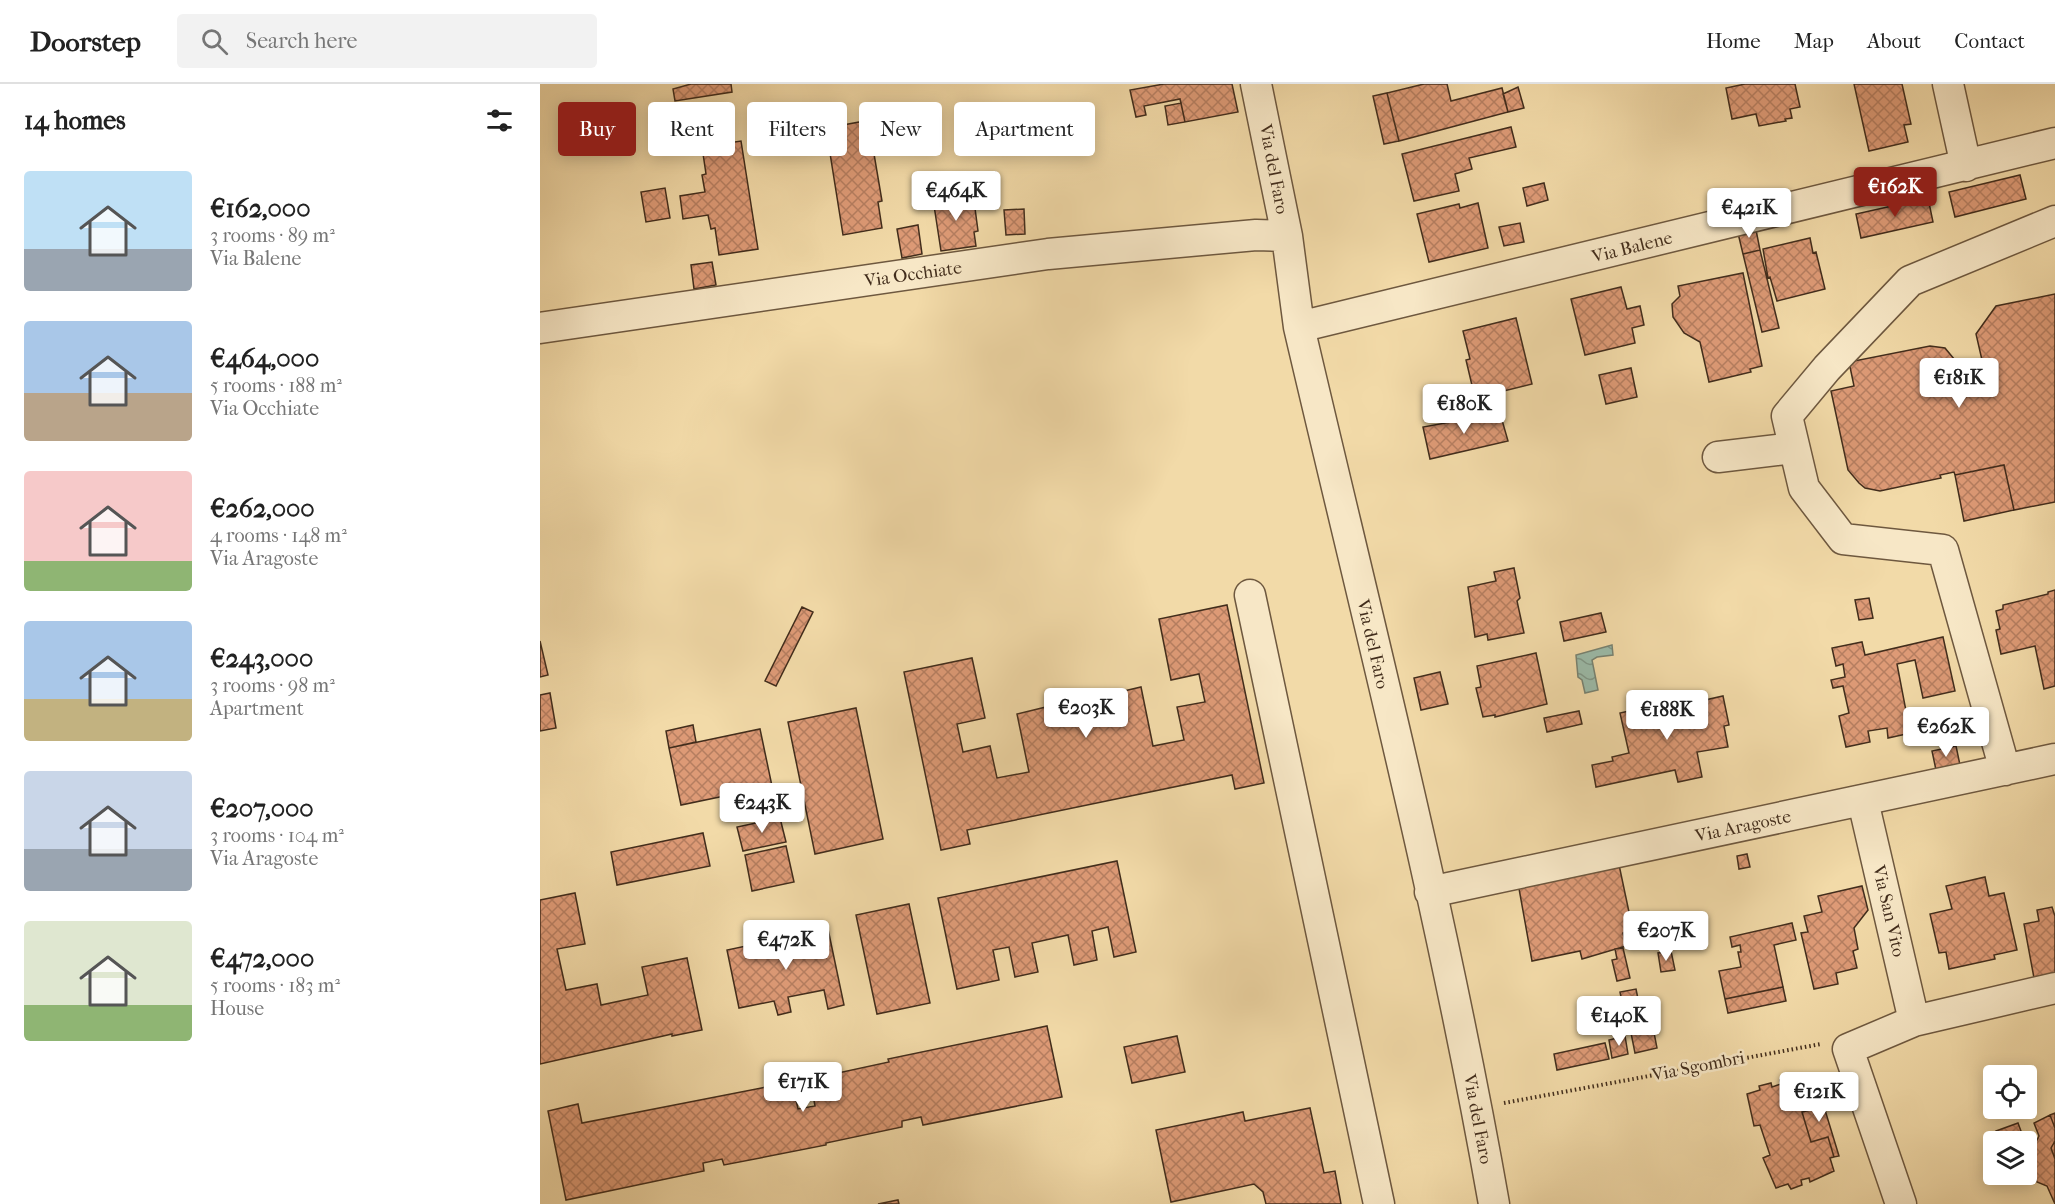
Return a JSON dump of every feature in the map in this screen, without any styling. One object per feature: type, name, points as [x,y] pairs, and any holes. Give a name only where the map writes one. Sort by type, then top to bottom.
[{"type":"street","name":"Via del Faro","points":[[1257,84],[1287,236],[1299,327],[1430,892],[1477,1108],[1494,1204]]},
{"type":"street","points":[[1948,84],[1966,166]]},
{"type":"street","name":"Via Balene","points":[[1299,327],[2055,143]]},
{"type":"street","points":[[2005,770],[1943,550],[1843,539],[1804,488],[1787,416],[1827,368],[1910,281],[2055,220]]},
{"type":"street","name":"Via Occhiate","points":[[540,328],[1048,254],[1256,235],[1287,236]]},
{"type":"street","points":[[1718,457],[1794,448]]},
{"type":"street","points":[[1250,595],[1379,1204]]},
{"type":"street","name":"Via Aragoste","points":[[1430,892],[2055,759]]},
{"type":"street","name":"Via San Vito","points":[[1863,801],[1914,1021]]},
{"type":"street","points":[[1901,1204],[1848,1048],[1914,1021],[2055,988]]},
{"type":"path","name":"Via Sgombri","points":[[1477,1108],[1816,1043],[1848,1048]]},
{"type":"water","points":[[1612,645],[1613,655],[1592,660],[1598,690],[1585,693],[1582,680],[1578,677],[1576,655]]},
{"type":"building","points":[[691,84],[731,84],[732,92],[675,101],[673,89]]},
{"type":"building","points":[[1164,84],[1232,84],[1238,112],[1185,122],[1180,99],[1144,106],[1146,115],[1136,117],[1130,90]]},
{"type":"building","points":[[1424,84],[1447,84],[1451,101],[1502,88],[1508,112],[1399,141],[1387,93]]},
{"type":"building","points":[[1745,84],[1795,84],[1800,107],[1790,109],[1792,118],[1785,119],[1786,121],[1759,126],[1756,114],[1732,119],[1726,88]]},
{"type":"building","points":[[1854,84],[1902,84],[1911,124],[1904,125],[1908,142],[1869,151]]},
{"type":"building","points":[[1518,87],[1524,108],[1508,112],[1503,94]]},
{"type":"building","points":[[1387,93],[1399,141],[1384,144],[1373,96]]},
{"type":"building","points":[[1181,103],[1185,122],[1168,125],[1165,106]]},
{"type":"building","points":[[859,122],[859,156],[874,156],[882,201],[878,202],[882,228],[843,235],[830,156],[847,156],[847,124]]},
{"type":"building","points":[[1511,127],[1516,147],[1469,158],[1472,169],[1455,174],[1459,191],[1414,201],[1402,154]]},
{"type":"building","points":[[741,141],[758,249],[719,255],[715,228],[711,229],[708,215],[683,219],[680,196],[705,192],[702,175],[706,174],[703,156],[735,156],[735,142]]},
{"type":"building","points":[[979,172],[995,172],[996,192],[980,192]]},
{"type":"building","points":[[2020,175],[2026,199],[1955,217],[1949,192]]},
{"type":"building","points":[[1544,183],[1548,200],[1527,206],[1523,188]]},
{"type":"building","points":[[665,188],[670,218],[646,222],[641,192]]},
{"type":"building","points":[[973,193],[978,231],[974,232],[976,246],[941,251],[933,199]]},
{"type":"building","points":[[1928,198],[1933,222],[1861,238],[1856,214]]},
{"type":"building","points":[[1478,203],[1488,248],[1429,262],[1417,214],[1459,204],[1460,208]]},
{"type":"building","points":[[1024,209],[1025,234],[1006,235],[1004,210]]},
{"type":"building","points":[[1520,223],[1524,242],[1504,246],[1499,227]]},
{"type":"building","points":[[918,225],[922,254],[902,258],[897,229]]},
{"type":"building","points":[[1755,225],[1760,250],[1743,254],[1737,229]]},
{"type":"building","points":[[1810,238],[1813,253],[1816,252],[1825,289],[1777,301],[1770,277],[1768,278],[1763,249]]},
{"type":"building","points":[[1760,250],[1779,328],[1762,332],[1743,254]]},
{"type":"building","points":[[712,262],[716,285],[694,289],[691,265]]},
{"type":"building","points":[[1743,273],[1762,366],[1750,369],[1751,372],[1709,382],[1700,342],[1684,333],[1673,317],[1672,304],[1680,296],[1678,286]]},
{"type":"building","points":[[1621,287],[1627,309],[1640,306],[1644,325],[1632,328],[1635,343],[1585,355],[1571,299]]},
{"type":"building","points":[[2055,294],[2055,502],[2014,510],[2004,465],[1955,475],[1954,472],[1940,475],[1941,478],[1880,491],[1865,488],[1859,483],[1848,470],[1831,391],[1854,386],[1849,362],[1930,346],[1945,348],[1959,365],[1982,360],[1976,334],[1996,306]]},
{"type":"building","points":[[1516,318],[1532,384],[1475,398],[1466,360],[1470,359],[1463,331]]},
{"type":"building","points":[[1631,368],[1637,397],[1606,404],[1599,375]]},
{"type":"building","points":[[1500,413],[1508,441],[1430,459],[1423,427]]},
{"type":"building","points":[[2004,465],[2014,510],[1964,521],[1955,475]]},
{"type":"building","points":[[1514,568],[1520,598],[1517,601],[1524,633],[1488,640],[1487,634],[1475,637],[1468,587],[1496,581],[1494,572]]},
{"type":"building","points":[[2055,590],[2055,686],[2044,689],[2035,646],[2001,654],[1996,630],[2000,629],[1996,611],[2003,609],[2003,605],[2048,594]]},
{"type":"building","points":[[1869,598],[1873,618],[1859,620],[1855,600]]},
{"type":"building","points":[[1227,605],[1264,783],[1235,789],[1232,775],[967,830],[970,844],[941,850],[904,672],[972,658],[985,718],[957,724],[963,752],[990,746],[997,778],[1029,772],[1017,714],[1046,707],[1049,722],[1114,709],[1111,694],[1141,687],[1153,746],[1184,740],[1177,707],[1205,702],[1199,674],[1171,680],[1159,619]]},
{"type":"building","points":[[802,607],[813,612],[776,686],[765,681]]},
{"type":"building","points":[[1601,613],[1606,632],[1564,641],[1560,622]]},
{"type":"building","points":[[1943,637],[1955,691],[1923,698],[1915,660],[1897,664],[1906,711],[1910,712],[1911,733],[1888,738],[1887,728],[1868,731],[1870,742],[1846,747],[1839,716],[1849,713],[1843,686],[1833,688],[1831,680],[1845,677],[1843,664],[1836,666],[1832,648],[1862,642],[1865,655]]},
{"type":"building","points":[[540,641],[548,675],[540,677]]},
{"type":"building","points":[[1536,653],[1547,704],[1495,717],[1495,715],[1483,717],[1476,688],[1481,687],[1477,666]]},
{"type":"building","points":[[1440,672],[1448,704],[1421,710],[1414,678]]},
{"type":"building","points":[[550,693],[556,728],[540,731],[540,695]]},
{"type":"building","points":[[1723,696],[1729,725],[1724,726],[1728,747],[1697,752],[1702,777],[1678,782],[1675,770],[1596,787],[1592,765],[1613,761],[1612,757],[1629,753],[1620,713],[1673,701],[1674,707]]},
{"type":"building","points":[[856,708],[883,839],[815,854],[788,722]]},
{"type":"building","points":[[1579,711],[1582,724],[1547,732],[1544,718]]},
{"type":"building","points":[[693,725],[696,742],[669,748],[666,731]]},
{"type":"building","points":[[760,729],[772,786],[681,805],[669,748]]},
{"type":"building","points":[[1956,746],[1960,765],[1936,770],[1932,751]]},
{"type":"building","points":[[780,818],[786,842],[743,851],[737,827]]},
{"type":"building","points":[[703,833],[710,866],[617,885],[611,852]]},
{"type":"building","points":[[786,846],[794,882],[752,891],[745,855]]},
{"type":"building","points":[[1747,854],[1750,867],[1739,869],[1737,856]]},
{"type":"building","points":[[1618,860],[1633,931],[1623,933],[1626,946],[1582,959],[1580,951],[1532,961],[1518,883]]},
{"type":"building","points":[[1117,861],[1136,952],[1114,957],[1108,927],[1092,931],[1097,960],[1074,965],[1068,935],[1032,943],[1038,972],[1015,977],[1009,947],[993,950],[999,980],[957,989],[938,898]]},
{"type":"building","points":[[1985,877],[1989,896],[2004,893],[2017,950],[1994,955],[1995,959],[1949,969],[1946,952],[1939,953],[1930,914],[1952,909],[1946,886]]},
{"type":"building","points":[[1862,886],[1868,910],[1854,928],[1858,949],[1853,951],[1857,968],[1836,973],[1838,984],[1814,989],[1801,933],[1808,932],[1804,916],[1822,912],[1818,896]]},
{"type":"building","points":[[575,893],[585,944],[557,949],[566,990],[597,984],[601,1005],[648,995],[642,967],[687,958],[702,1030],[672,1036],[672,1034],[540,1064],[540,900]]},
{"type":"building","points":[[909,904],[930,1003],[877,1014],[856,915]]},
{"type":"building","points":[[2052,907],[2055,916],[2055,973],[2034,978],[2024,924],[2039,921],[2037,910]]},
{"type":"building","points":[[1792,923],[1796,940],[1774,945],[1783,987],[1725,999],[1719,971],[1741,967],[1738,952],[1741,952],[1740,945],[1732,947],[1730,937]]},
{"type":"building","points":[[828,929],[844,1005],[828,1009],[824,990],[788,997],[791,1012],[778,1015],[774,1001],[739,1008],[727,950]]},
{"type":"building","points":[[1623,948],[1630,978],[1617,981],[1612,960],[1617,959],[1615,949]]},
{"type":"building","points":[[1671,951],[1675,970],[1661,972],[1658,953]]},
{"type":"building","points":[[1783,987],[1786,1001],[1728,1013],[1725,999]]},
{"type":"building","points":[[1636,989],[1640,1009],[1649,1007],[1657,1048],[1635,1053],[1631,1033],[1643,1031],[1638,1009],[1624,1012],[1620,992]]},
{"type":"building","points":[[1047,1026],[1062,1097],[923,1125],[921,1117],[902,1121],[902,1127],[826,1143],[826,1145],[724,1165],[722,1159],[703,1163],[704,1171],[566,1200],[548,1111],[578,1104],[582,1123],[792,1082],[798,1109],[815,1106],[810,1079],[889,1062],[888,1059]]},
{"type":"building","points":[[1177,1036],[1185,1072],[1132,1083],[1124,1047]]},
{"type":"building","points":[[1625,1036],[1628,1054],[1612,1058],[1609,1040]]},
{"type":"building","points":[[1605,1043],[1609,1059],[1557,1070],[1554,1054]]},
{"type":"building","points":[[1791,1076],[1793,1081],[1806,1077],[1810,1089],[1813,1088],[1818,1108],[1802,1112],[1811,1142],[1828,1137],[1834,1157],[1830,1158],[1834,1171],[1810,1182],[1809,1178],[1801,1180],[1802,1185],[1791,1189],[1788,1184],[1776,1188],[1763,1158],[1770,1155],[1760,1125],[1754,1126],[1747,1094],[1760,1090],[1759,1086],[1771,1083],[1772,1087],[1781,1084],[1780,1080]]},
{"type":"building","points":[[1818,1087],[1839,1156],[1834,1157],[1828,1137],[1811,1142],[1802,1112],[1818,1108],[1813,1088]]},
{"type":"building","points":[[1310,1108],[1324,1173],[1335,1171],[1341,1204],[1266,1204],[1263,1192],[1254,1184],[1171,1202],[1156,1130],[1243,1112],[1245,1121]]},
{"type":"building","points":[[2055,1113],[2055,1128],[2050,1115]]},
{"type":"building","points":[[2050,1115],[2055,1128],[2055,1141],[2051,1148],[2055,1159],[2055,1204],[2047,1186],[2037,1182],[2037,1140],[2039,1136],[2034,1123]]},
{"type":"building","points":[[2018,1123],[2021,1131],[1996,1131]]},
{"type":"building","points":[[2055,1141],[2055,1159],[2051,1148]]},
{"type":"building","points":[[898,1200],[899,1204],[878,1204]]}]
